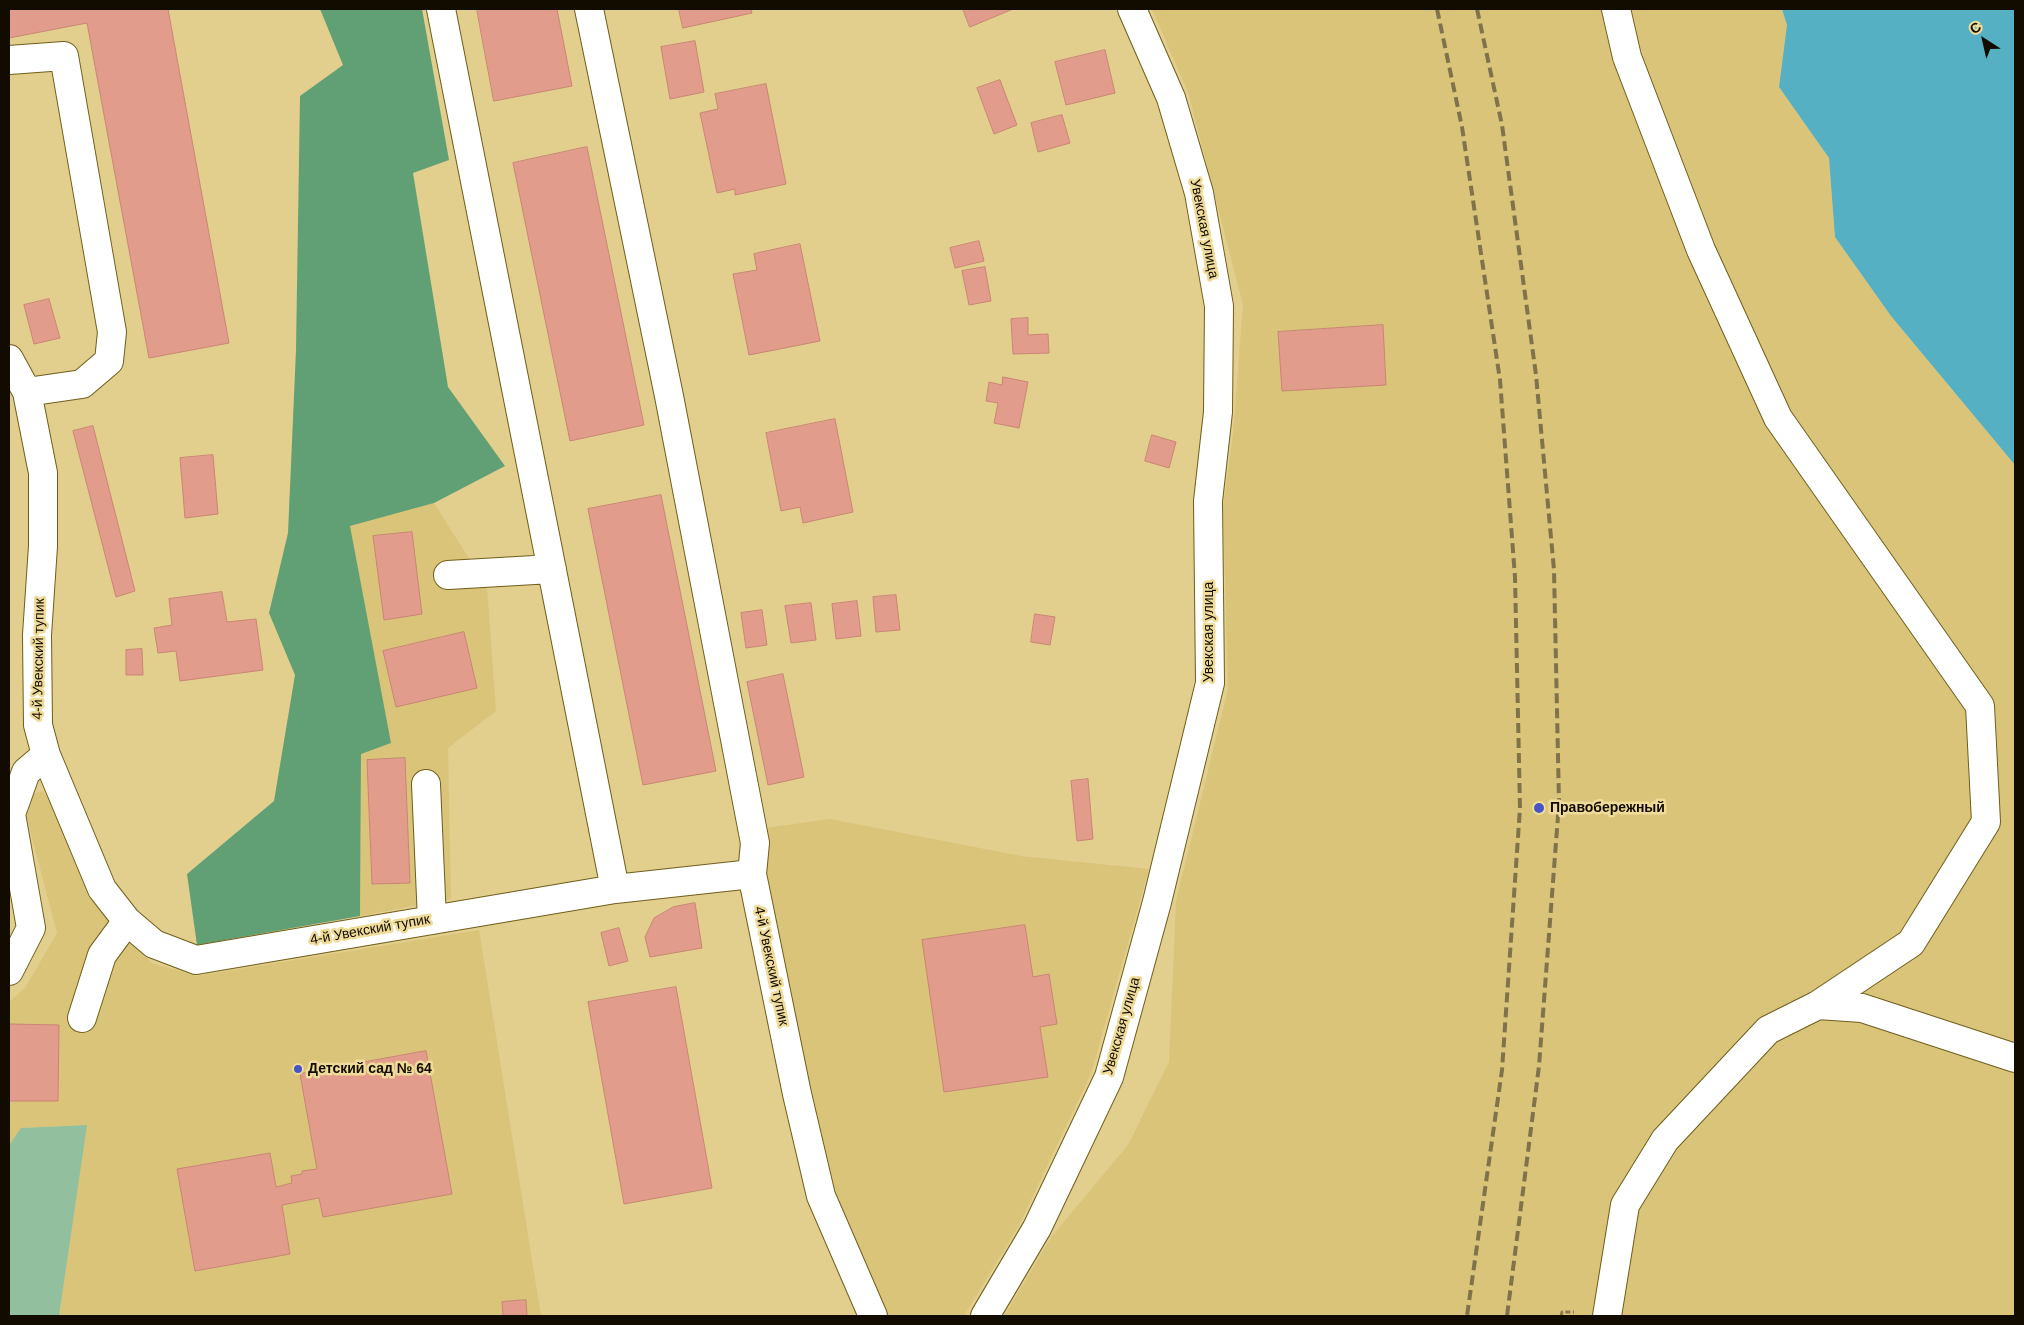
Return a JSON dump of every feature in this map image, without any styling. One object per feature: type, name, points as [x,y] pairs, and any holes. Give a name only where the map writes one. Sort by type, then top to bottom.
[{"type":"street","points":[[442,9],[615,890]]},
{"type":"street","points":[[589,9],[669,396],[755,843],[752,874]]},
{"type":"street","name":"Увекская улица","points":[[985,1316],[1036,1228],[1109,1077],[1157,902],[1210,683],[1208,501],[1218,412],[1219,306],[1199,193],[1170,98],[1132,9]]},
{"type":"street","points":[[1607,1316],[1625,1205],[1665,1140],[1768,1030],[1818,1005],[1911,943],[1986,822],[1980,706],[1778,418],[1701,250],[1627,57],[1616,9]]},
{"type":"street","points":[[9,60],[64,56],[112,332],[109,361],[82,384],[27,392]]},
{"type":"street","name":"4-й Увекский тупик","points":[[9,359],[27,392],[43,474],[43,546],[37,635],[38,725],[46,755],[102,889],[127,921],[154,944],[196,960],[615,890],[752,874],[797,1094],[821,1196],[873,1316]]},
{"type":"street","points":[[448,575],[552,569]]},
{"type":"street","points":[[9,971],[31,928],[11,814],[26,772],[46,755]]},
{"type":"street","points":[[426,784],[432,920]]},
{"type":"street","points":[[82,1018],[102,955],[127,921]]},
{"type":"street","points":[[1818,1005],[1862,1008],[2015,1058]]},
{"type":"shaded area","points":[[1152,9],[1782,9],[1787,25],[1779,87],[1829,158],[1835,237],[1891,316],[2015,465],[2015,1316],[1004,1316],[1052,1236],[1128,1145],[1169,1062],[1176,901],[1228,689],[1223,508],[1233,434],[1243,305],[1188,92]]},
{"type":"shaded area","points":[[434,503],[487,587],[496,711],[448,748],[451,899],[360,916],[361,754],[350,526]]},
{"type":"shaded area","name":"Детский сад № 64","points":[[43,791],[50,801],[90,899],[152,963],[197,976],[479,930],[541,1316],[59,1316],[86,1125],[21,1128],[9,1145],[9,1002],[25,988],[57,933],[26,815],[33,794]]},
{"type":"shaded area","points":[[830,819],[1021,856],[1149,869],[1091,1074],[1018,1227],[964,1316],[889,1316],[835,1192],[809,1093],[765,862],[765,828]]},
{"type":"green space","points":[[320,9],[422,9],[449,160],[413,173],[448,387],[505,466],[434,503],[350,526],[391,743],[361,754],[360,916],[197,945],[187,874],[274,801],[295,675],[269,613],[288,533],[296,350],[300,96],[343,65]]},
{"type":"green space","points":[[87,1125],[59,1316],[9,1316],[9,1145],[21,1128]]},
{"type":"water","points":[[1782,9],[2015,9],[2015,465],[1891,316],[1835,237],[1829,158],[1779,87],[1787,25]]},
{"type":"building","points":[[9,9],[168,9],[229,343],[149,358],[87,23],[9,38]]},
{"type":"building","points":[[477,9],[557,9],[572,86],[494,101]]},
{"type":"building","points":[[679,9],[751,9],[752,13],[683,28]]},
{"type":"building","points":[[963,9],[1013,9],[970,27]]},
{"type":"building","points":[[695,41],[704,92],[670,99],[661,47]]},
{"type":"building","points":[[1105,50],[1115,93],[1066,105],[1055,62]]},
{"type":"building","points":[[1000,80],[1017,125],[994,134],[977,88]]},
{"type":"building","points":[[766,84],[786,184],[735,195],[735,189],[717,193],[700,113],[718,109],[715,94]]},
{"type":"building","points":[[1062,115],[1070,143],[1038,152],[1031,123]]},
{"type":"building","points":[[587,147],[644,425],[570,441],[513,163]]},
{"type":"building","points":[[979,241],[984,261],[955,268],[950,248]]},
{"type":"building","points":[[800,244],[820,341],[749,355],[733,274],[757,270],[754,254]]},
{"type":"building","points":[[985,267],[991,301],[969,305],[962,271]]},
{"type":"building","points":[[49,299],[60,338],[34,344],[24,305]]},
{"type":"building","points":[[1028,318],[1028,335],[1048,334],[1049,353],[1013,354],[1011,319]]},
{"type":"building","points":[[1383,325],[1386,385],[1282,391],[1278,332]]},
{"type":"building","points":[[1003,377],[1028,382],[1019,428],[994,423],[998,403],[986,401],[989,382],[1002,385]]},
{"type":"building","points":[[835,419],[853,512],[803,523],[800,507],[781,511],[766,433]]},
{"type":"building","points":[[93,426],[135,591],[116,597],[73,431]]},
{"type":"building","points":[[1152,435],[1176,442],[1169,468],[1145,461]]},
{"type":"building","points":[[213,455],[218,514],[185,518],[180,458]]},
{"type":"building","points":[[661,495],[716,771],[643,785],[588,509]]},
{"type":"building","points":[[412,532],[422,614],[384,620],[373,536]]},
{"type":"building","points":[[222,592],[227,622],[256,619],[263,670],[180,681],[176,651],[158,653],[154,628],[172,625],[169,599]]},
{"type":"building","points":[[896,595],[900,630],[876,632],[873,597]]},
{"type":"building","points":[[857,601],[861,636],[836,639],[832,604]]},
{"type":"building","points":[[811,603],[816,640],[791,643],[785,606]]},
{"type":"building","points":[[762,610],[767,645],[746,648],[741,613]]},
{"type":"building","points":[[1035,614],[1055,617],[1050,645],[1031,642]]},
{"type":"building","points":[[464,632],[477,688],[396,707],[383,651]]},
{"type":"building","points":[[142,649],[143,675],[126,675],[126,650]]},
{"type":"building","points":[[783,674],[804,777],[768,785],[747,682]]},
{"type":"building","points":[[405,758],[410,883],[372,884],[367,760]]},
{"type":"building","points":[[1088,779],[1093,839],[1077,841],[1071,781]]},
{"type":"building","points":[[695,903],[702,948],[650,957],[645,937],[654,918],[673,907]]},
{"type":"building","points":[[1025,925],[1033,977],[1049,974],[1057,1024],[1040,1027],[1048,1077],[944,1092],[922,940]]},
{"type":"building","points":[[619,928],[628,961],[609,966],[601,933]]},
{"type":"building","points":[[676,987],[712,1188],[624,1204],[588,1002]]},
{"type":"building","points":[[9,1024],[59,1025],[58,1101],[9,1101]]},
{"type":"building","points":[[426,1051],[452,1194],[323,1217],[319,1198],[282,1205],[290,1254],[195,1271],[177,1169],[270,1153],[276,1187],[292,1183],[291,1176],[302,1174],[302,1171],[317,1169],[300,1074]]},
{"type":"building","points":[[526,1300],[527,1316],[503,1316],[502,1302]]},
{"type":"railway","points":[[1437,9],[1462,127],[1500,380],[1515,577],[1520,808],[1502,1070],[1467,1316]]},
{"type":"railway","points":[[1477,9],[1502,125],[1536,375],[1554,570],[1559,803],[1539,1066],[1507,1316]]},
{"type":"place","name":"Правобережный","points":[[1539,808]]},
{"type":"place","name":"Детский сад № 64","points":[[298,1069]]}]
